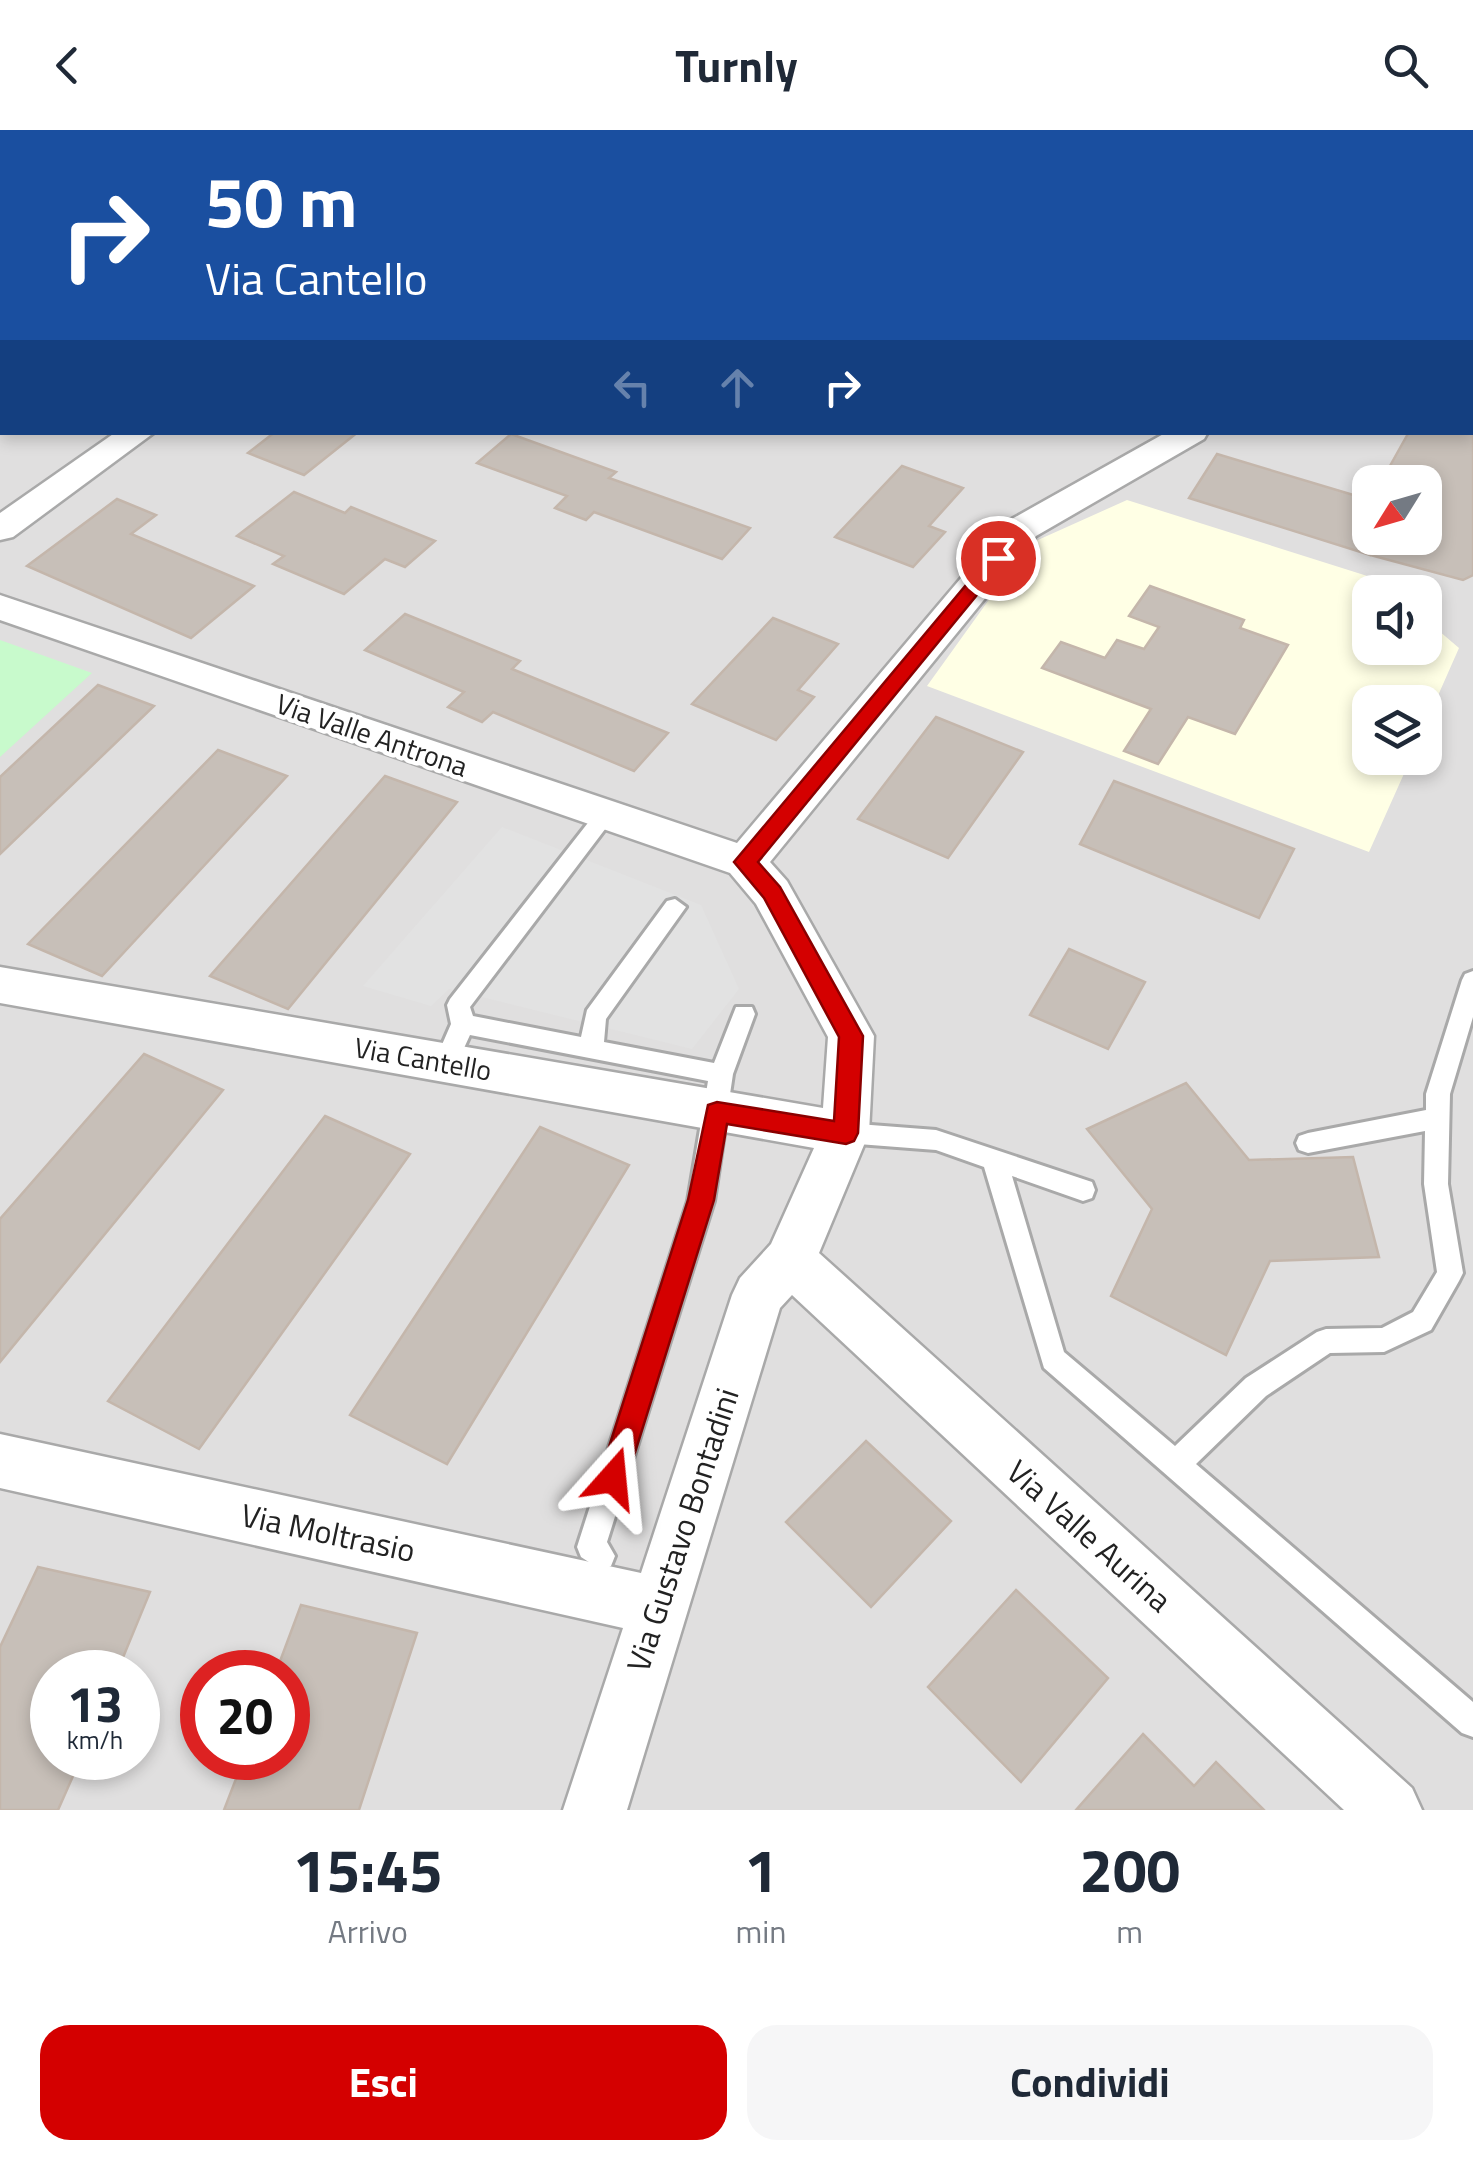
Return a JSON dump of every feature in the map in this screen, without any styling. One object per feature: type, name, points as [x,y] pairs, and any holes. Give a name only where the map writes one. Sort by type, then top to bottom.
[{"type":"street","points":[[0,529],[135,435]]},
{"type":"street","points":[[790,1260],[846,1133],[851,1036],[772,892],[745,862],[1023,528],[1187,435]]},
{"type":"street","name":"Via Valle Antrona","points":[[0,607],[745,862]]},
{"type":"street","name":"Via Cantello","points":[[0,985],[454,1044],[719,1093],[846,1133]]},
{"type":"street","name":"Via Gustavo Bontadini","points":[[594,1810],[758,1295],[790,1260]]},
{"type":"street","name":"Via Valle Aurina","points":[[790,1260],[1390,1810]]},
{"type":"street","name":"Via Moltrasio","points":[[0,1461],[657,1606]]},
{"type":"lane","points":[[604,815],[458,1005],[454,1044],[591,1051],[719,1093]]},
{"type":"lane","points":[[591,1051],[594,1017],[675,908]]},
{"type":"lane","points":[[1175,1465],[1256,1388],[1326,1342],[1384,1340],[1422,1321],[1450,1273],[1436,1184],[1438,1094],[1473,980]]},
{"type":"lane","points":[[601,1556],[590,1546],[701,1200],[719,1093],[744,1014]]},
{"type":"lane","points":[[1308,1143],[1438,1118]]},
{"type":"lane","points":[[846,1133],[936,1140],[1083,1190]]},
{"type":"lane","points":[[995,1160],[1053,1360],[1473,1722]]},
{"type":"shaded area","points":[[0,435],[1473,435],[1473,1810],[0,1810]]},
{"type":"shaded area","points":[[1127,500],[1364,575],[1352,575],[1352,665],[1442,665],[1442,634],[1459,648],[1442,686],[1352,685],[1352,775],[1403,775],[1369,852],[927,686],[1029,544]]},
{"type":"shaded area","points":[[502,827],[701,905],[739,989],[692,1049],[449,989],[431,1006],[363,986]]},
{"type":"green space","points":[[0,640],[92,673],[0,757]]},
{"type":"building","points":[[271,435],[354,435],[304,475],[248,453]]},
{"type":"building","points":[[514,435],[616,472],[609,478],[750,528],[722,559],[594,512],[586,520],[555,508],[567,496],[477,463]]},
{"type":"building","points":[[1407,435],[1473,435],[1473,575],[1463,580],[1370,555],[1442,555],[1442,465],[1391,465]]},
{"type":"building","points":[[1217,454],[1352,495],[1352,549],[1189,498]]},
{"type":"building","points":[[902,466],[963,488],[929,526],[945,532],[913,567],[835,537]]},
{"type":"building","points":[[294,492],[345,513],[351,507],[435,541],[405,567],[385,559],[344,594],[273,564],[284,556],[237,536]]},
{"type":"building","points":[[117,499],[156,515],[131,534],[254,586],[191,638],[27,566]]},
{"type":"building","points":[[1150,586],[1244,620],[1240,628],[1288,645],[1235,734],[1188,717],[1158,764],[1124,751],[1151,709],[1042,668],[1061,642],[1105,658],[1117,640],[1144,649],[1159,627],[1129,616]]},
{"type":"building","points":[[405,614],[520,661],[512,669],[668,733],[634,771],[493,712],[482,722],[448,707],[464,692],[365,650]]},
{"type":"building","points":[[773,618],[838,644],[798,690],[814,697],[776,740],[692,704]]},
{"type":"building","points":[[98,685],[154,706],[0,854],[0,777]]},
{"type":"building","points":[[936,717],[1023,752],[948,858],[858,819]]},
{"type":"building","points":[[218,750],[287,776],[102,976],[28,944]]},
{"type":"building","points":[[385,776],[457,802],[288,1009],[210,976]]},
{"type":"building","points":[[1114,781],[1294,849],[1259,918],[1080,844]]},
{"type":"building","points":[[1069,949],[1145,982],[1108,1049],[1030,1015]]},
{"type":"building","points":[[144,1054],[223,1090],[0,1362],[0,1219]]},
{"type":"building","points":[[1186,1083],[1249,1160],[1353,1157],[1379,1257],[1270,1261],[1226,1355],[1111,1296],[1152,1209],[1087,1129]]},
{"type":"building","points":[[325,1116],[410,1154],[199,1449],[108,1401]]},
{"type":"building","points":[[540,1127],[629,1165],[447,1464],[350,1415]]},
{"type":"building","points":[[866,1441],[951,1521],[871,1607],[786,1522]]},
{"type":"building","points":[[38,1567],[150,1592],[126,1650],[30,1650],[30,1780],[71,1780],[58,1810],[0,1810],[0,1647]]},
{"type":"building","points":[[1016,1590],[1108,1678],[1021,1782],[928,1687]]},
{"type":"building","points":[[301,1605],[417,1633],[359,1810],[224,1810],[236,1780],[310,1780],[310,1650],[284,1650]]},
{"type":"building","points":[[1143,1734],[1194,1786],[1216,1762],[1264,1810],[1076,1810]]},
{"type":"route","points":[[613,1478],[701,1200],[717,1112],[846,1133],[851,1036],[772,892],[745,862],[998,558]]}]
